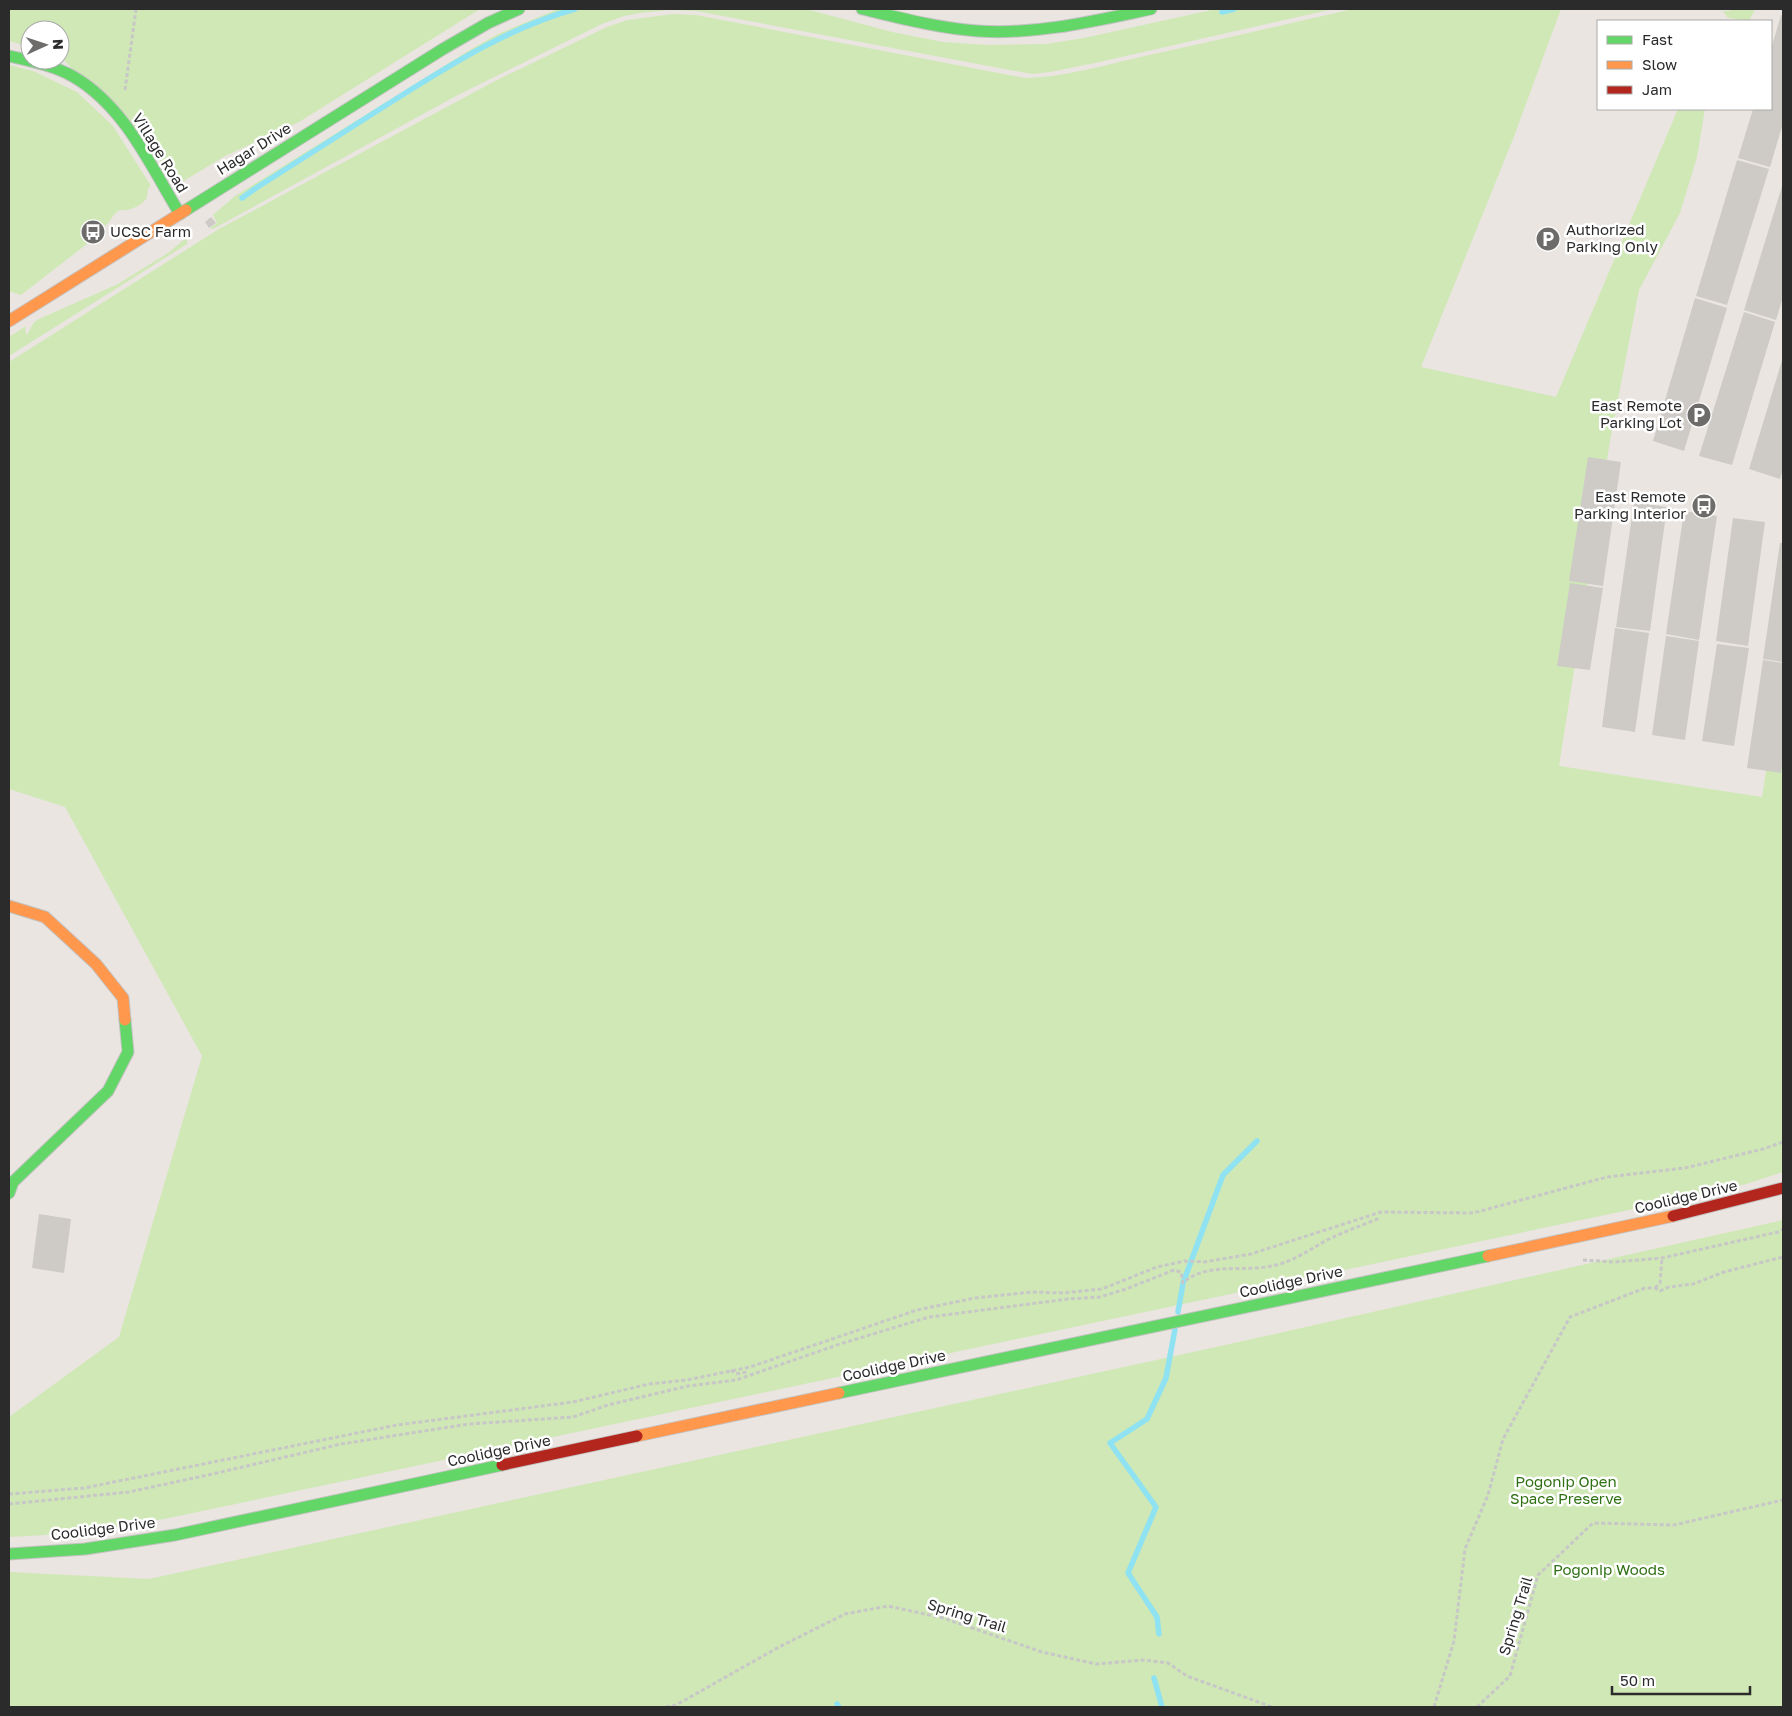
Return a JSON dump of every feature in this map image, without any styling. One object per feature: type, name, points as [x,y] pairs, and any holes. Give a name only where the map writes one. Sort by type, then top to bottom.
[{"type":"street","name":"Hagar Drive","points":[[9,321],[444,49],[488,23],[519,9]]},
{"type":"street","points":[[862,9],[926,25],[979,31],[1024,31],[1087,23],[1150,9]]},
{"type":"street","name":"Village Road","points":[[9,56],[34,62],[73,77],[99,96],[126,124],[180,214]]},
{"type":"street","points":[[9,906],[45,917],[96,964],[123,998],[128,1052],[108,1091],[13,1182],[9,1193]]},
{"type":"street","name":"Coolidge Drive","points":[[9,1554],[85,1549],[210,1528],[931,1373],[1662,1219],[1783,1188]]},
{"type":"path","points":[[125,94],[136,9]]},
{"type":"path","points":[[9,1494],[84,1488],[397,1424],[573,1402],[648,1384],[687,1380],[750,1367],[917,1310],[975,1298],[1032,1292],[1063,1293],[1102,1289],[1157,1267],[1185,1261],[1204,1262],[1251,1254],[1381,1212],[1473,1212],[1607,1177],[1685,1168],[1763,1149],[1783,1142]]},
{"type":"path","points":[[9,1504],[129,1492],[341,1444],[469,1424],[573,1417],[608,1405],[688,1386],[736,1380],[840,1344],[929,1317],[1068,1299],[1100,1297],[1174,1270],[1181,1272],[1183,1283],[1198,1274],[1216,1270],[1271,1266],[1294,1258],[1349,1229],[1380,1218]]},
{"type":"path","points":[[1579,1260],[1614,1262],[1662,1258],[1778,1232],[1783,1229]]},
{"type":"path","points":[[1434,1707],[1454,1641],[1465,1549],[1488,1495],[1503,1439],[1570,1317],[1645,1288],[1655,1288],[1660,1291],[1693,1284],[1724,1272],[1783,1256]]},
{"type":"path","points":[[1655,1288],[1660,1283],[1662,1258]]},
{"type":"path","points":[[731,1370],[736,1374],[747,1372]]},
{"type":"path","name":"Spring Trail","points":[[1477,1707],[1510,1676],[1538,1576],[1593,1523],[1674,1524],[1783,1500]]},
{"type":"path","name":"Spring Trail","points":[[666,1707],[676,1705],[779,1646],[845,1614],[888,1606],[943,1618],[1042,1652],[1096,1664],[1144,1660],[1168,1663],[1187,1676],[1272,1707]]},
{"type":"green space","points":[[9,9],[480,9],[299,122],[225,156],[182,182],[174,182],[174,175],[70,66],[70,20],[20,20],[20,44],[9,41]]},
{"type":"green space","points":[[558,9],[806,9],[892,32],[943,42],[988,45],[1046,44],[1084,38],[1216,9],[1333,9],[1095,63],[1032,74],[696,11],[668,10],[624,16],[602,24],[456,96],[213,229],[210,228],[217,223],[213,215],[235,196],[468,51],[498,34]]},
{"type":"green space","points":[[1353,9],[1561,9],[1513,139],[1421,367],[1556,397],[1678,110],[1705,110],[1697,157],[1680,213],[1639,290],[1610,441],[1559,766],[1762,797],[1783,662],[1783,1172],[1746,1184],[1662,1203],[169,1518],[49,1535],[9,1537],[9,1417],[119,1337],[202,1056],[65,807],[9,789],[9,362],[219,229],[497,80],[607,27],[628,20],[673,14],[696,15],[1025,78],[1085,70]]},
{"type":"green space","points":[[1730,9],[1755,9],[1750,20],[1728,18],[1723,11],[1730,11]]},
{"type":"green space","points":[[9,65],[20,68],[20,70],[33,71],[77,92],[113,126],[151,186],[148,188],[147,198],[135,208],[118,211],[105,226],[104,224],[100,226],[96,221],[89,226],[93,233],[89,236],[92,240],[21,295],[9,291]]},
{"type":"green space","points":[[186,238],[187,244],[9,356],[9,337],[26,326],[25,331],[27,335],[34,322],[118,284],[168,253]]},
{"type":"green space","name":"Pogonip Open Space Preserve","points":[[1783,1220],[1783,1707],[9,1707],[9,1572],[149,1579],[1225,1345]]},
{"type":"building","points":[[1781,15],[1783,16],[1783,123],[1770,167],[1738,158],[1753,110],[1772,110],[1772,46]]},
{"type":"building","points":[[1737,160],[1769,169],[1727,305],[1696,296]]},
{"type":"building","points":[[1783,183],[1783,297],[1776,320],[1744,310]]},
{"type":"building","points":[[211,217],[216,223],[209,228],[205,222]]},
{"type":"building","points":[[96,223],[99,228],[92,233],[88,227]]},
{"type":"building","points":[[1695,298],[1727,308],[1684,451],[1653,441]]},
{"type":"building","points":[[1744,312],[1775,322],[1732,465],[1699,456]]},
{"type":"building","points":[[1783,357],[1783,469],[1780,479],[1749,469]]},
{"type":"building","points":[[1588,457],[1621,462],[1603,586],[1569,581]]},
{"type":"building","points":[[1634,502],[1667,507],[1650,631],[1616,627]]},
{"type":"building","points":[[1684,511],[1717,516],[1699,640],[1666,634]]},
{"type":"building","points":[[1733,518],[1765,522],[1748,646],[1716,641]]},
{"type":"building","points":[[1780,543],[1783,543],[1783,662],[1763,659]]},
{"type":"building","points":[[1570,583],[1603,588],[1590,670],[1557,666]]},
{"type":"building","points":[[1615,628],[1649,633],[1635,732],[1602,727]]},
{"type":"building","points":[[1666,636],[1699,641],[1685,740],[1652,735]]},
{"type":"building","points":[[1717,644],[1749,648],[1734,746],[1702,741]]},
{"type":"building","points":[[1763,660],[1783,663],[1783,754],[1781,773],[1747,768]]},
{"type":"building","points":[[39,1214],[71,1219],[64,1273],[32,1268]]},
{"type":"waterway","points":[[242,198],[455,63],[525,27],[575,9]]},
{"type":"waterway","points":[[1222,12],[1234,9]]},
{"type":"waterway","points":[[1178,1312],[1183,1283],[1223,1175],[1257,1141]]},
{"type":"waterway","points":[[1159,1634],[1157,1617],[1128,1573],[1156,1507],[1110,1443],[1147,1419],[1166,1378],[1175,1329]]},
{"type":"waterway","points":[[1154,1678],[1162,1707]]},
{"type":"traffic: fast","points":[[186,210],[443,49],[488,23],[519,9]]},
{"type":"traffic: fast","points":[[862,9],[948,28],[1000,32],[1065,26],[1151,9]]},
{"type":"traffic: fast","points":[[9,56],[43,64],[67,73],[92,89],[108,104],[135,138],[180,214]]},
{"type":"traffic: fast","points":[[9,1193],[13,1182],[108,1091],[128,1052],[125,1020]]},
{"type":"traffic: fast","points":[[839,1393],[1488,1256]]},
{"type":"traffic: fast","points":[[9,1554],[85,1549],[175,1535],[502,1465]]},
{"type":"traffic: slow","points":[[9,321],[186,210]]},
{"type":"traffic: slow","points":[[9,906],[45,917],[96,964],[123,998],[125,1020]]},
{"type":"traffic: slow","points":[[1488,1256],[1673,1216]]},
{"type":"traffic: slow","points":[[637,1436],[839,1393]]},
{"type":"traffic: jam","points":[[1673,1216],[1783,1188]]},
{"type":"traffic: jam","points":[[502,1465],[637,1436]]},
{"type":"place","name":"UCSC Farm","points":[[93,232]]},
{"type":"place","name":"Authorized Parking Only","points":[[1548,239]]},
{"type":"place","name":"East Remote Parking Lot","points":[[1699,415]]},
{"type":"place","name":"East Remote Parking Interior","points":[[1704,506]]},
{"type":"park label","name":"Pogonip Woods","points":[[1609,1570]]}]
